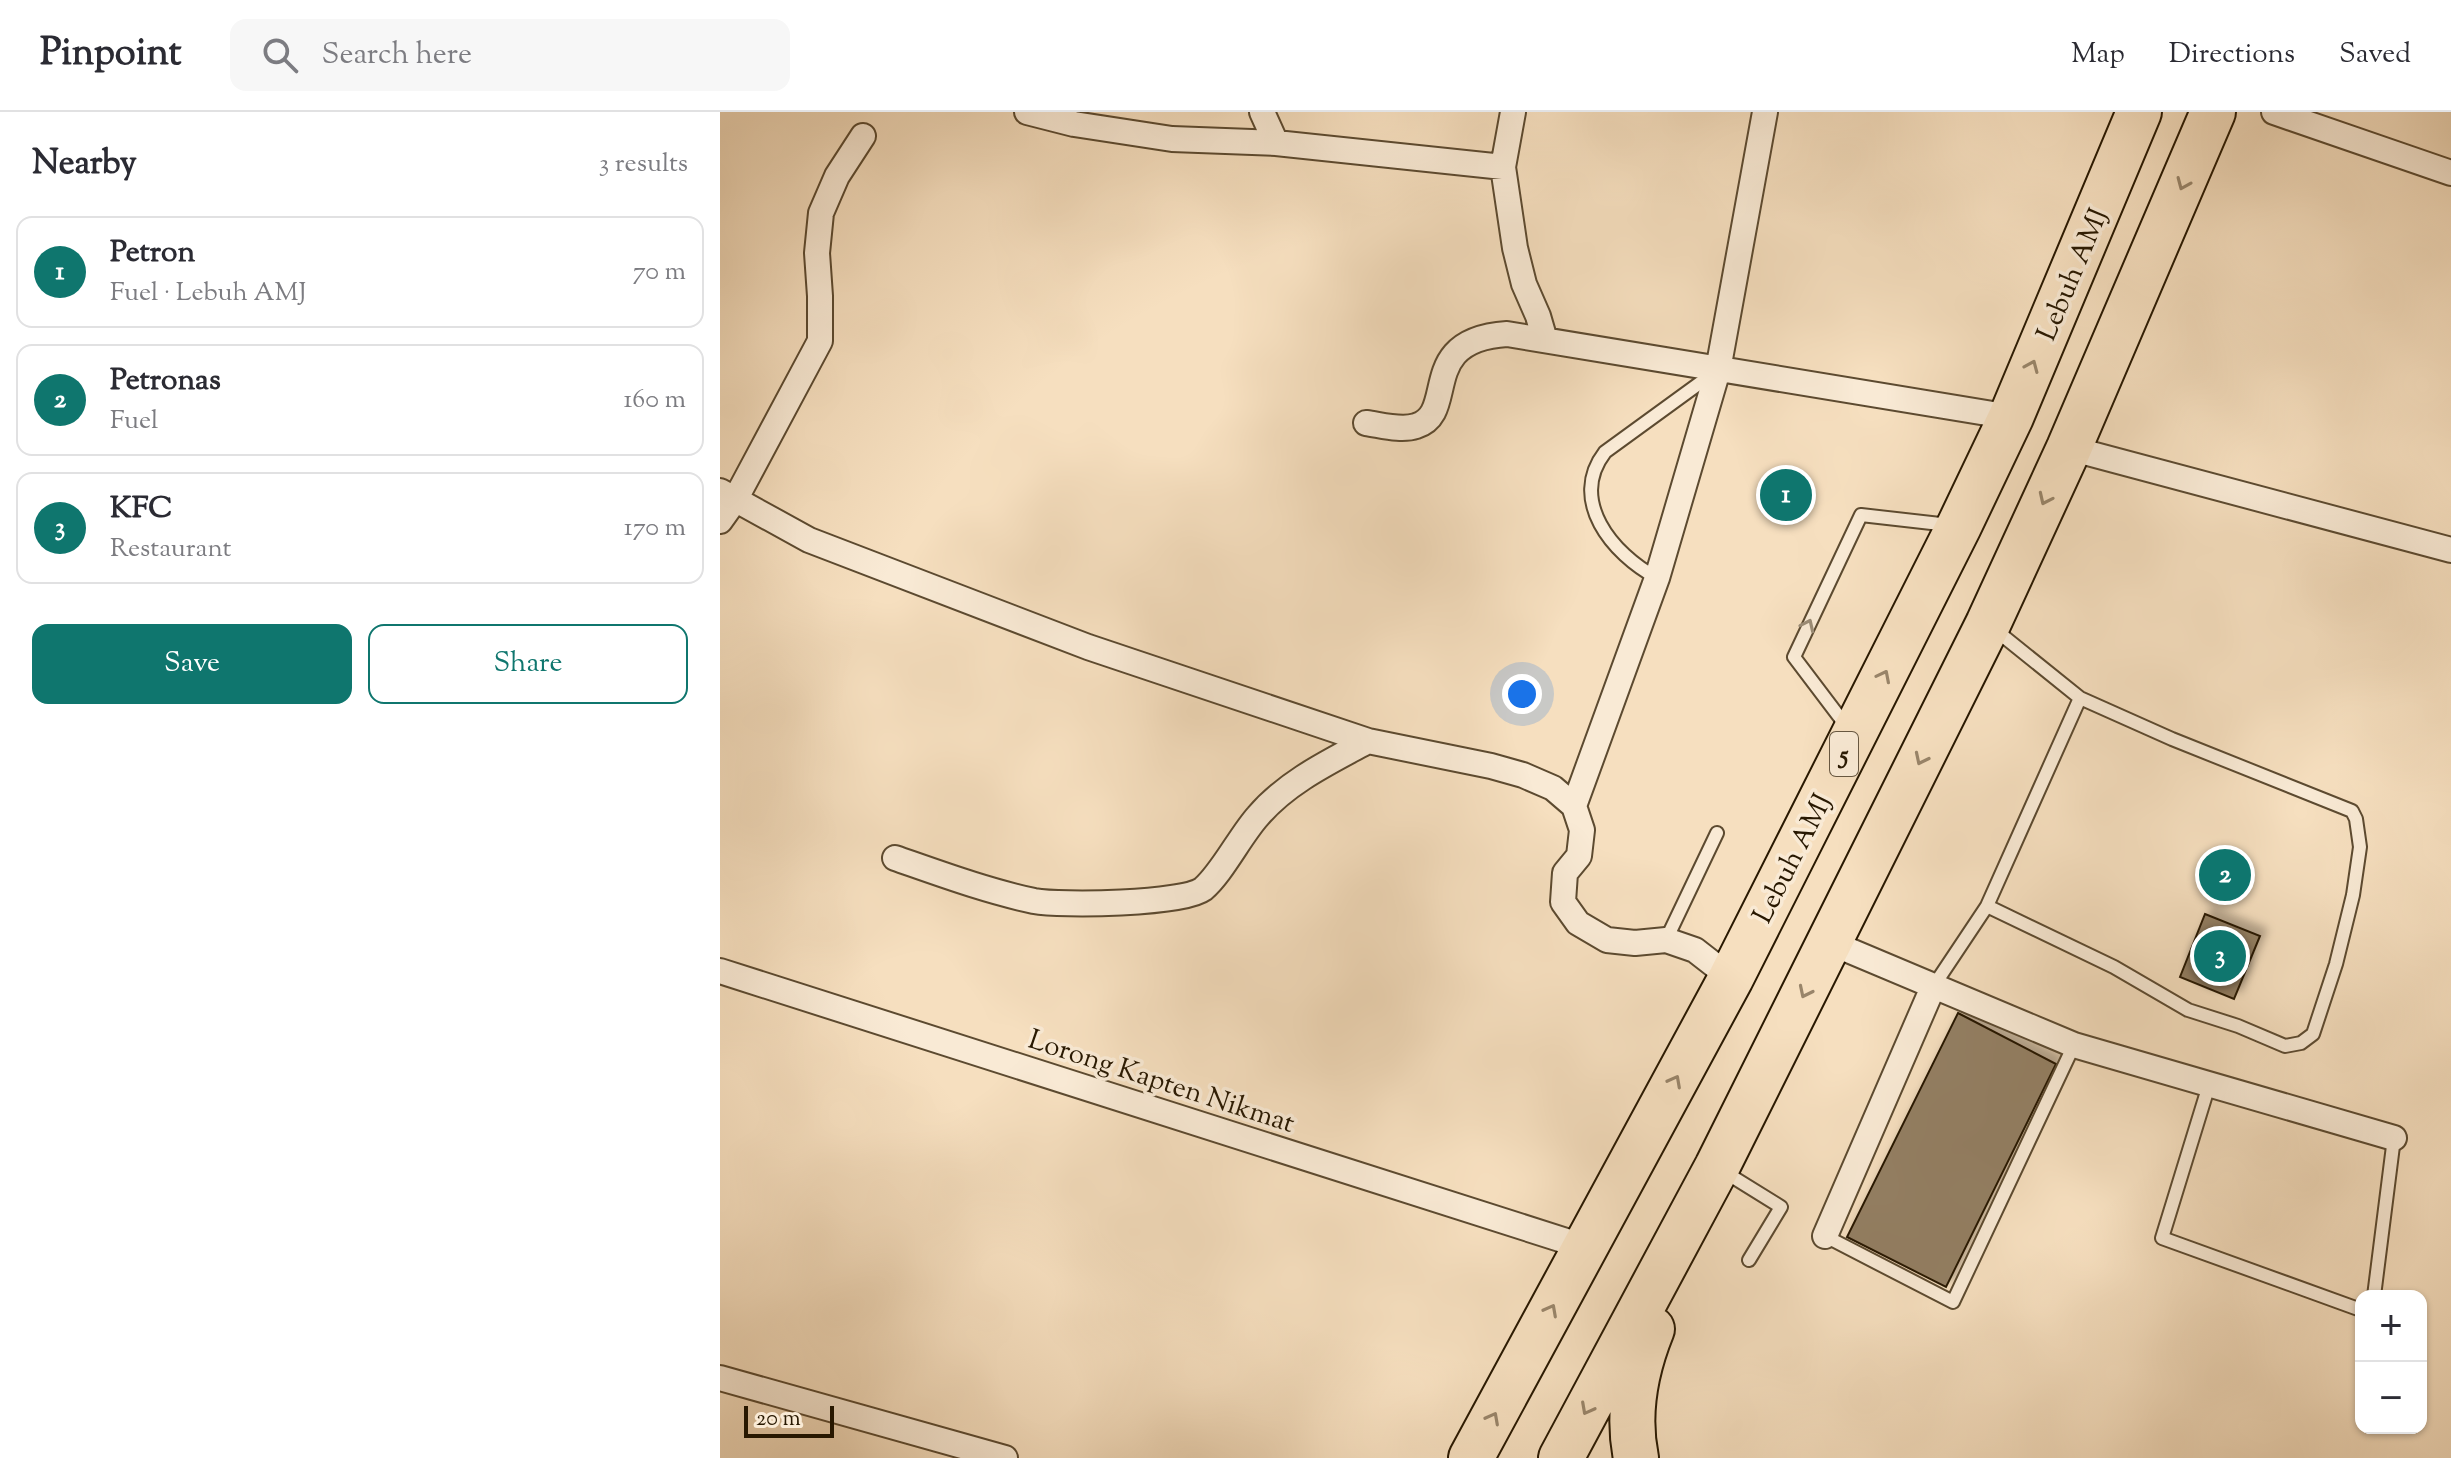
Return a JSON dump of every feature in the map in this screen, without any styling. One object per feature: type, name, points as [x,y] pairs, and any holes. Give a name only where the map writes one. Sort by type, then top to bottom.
[{"type":"highway","name":"Lebuh AMJ","points":[[1471,1458],[1731,978],[1959,526],[2011,417],[2139,112]]},
{"type":"highway","points":[[1561,1458],[1717,1167],[1988,624],[2069,448],[2213,112]]},
{"type":"highway","points":[[1636,1458],[1631,1434],[1642,1355],[1717,1167]]},
{"type":"street","points":[[1027,112],[1074,124],[1172,139],[1276,143],[1503,167]]},
{"type":"street","points":[[1262,112],[1276,143]]},
{"type":"street","points":[[1513,112],[1503,167],[1515,248],[1524,284],[1545,340]]},
{"type":"street","points":[[1574,806],[1657,578],[1718,370],[1765,112]]},
{"type":"street","points":[[2274,112],[2451,173]]},
{"type":"street","points":[[720,521],[727,495],[820,341],[817,253],[821,213],[837,176],[863,136]]},
{"type":"street","points":[[1366,423],[1412,428],[1427,422],[1435,407],[1447,362],[1466,343],[1483,335],[1507,334],[2011,417]]},
{"type":"street","points":[[2069,448],[2451,550]]},
{"type":"street","points":[[727,495],[809,540],[1088,647],[1368,741],[1523,775],[1553,788],[1574,806],[1582,830],[1579,856],[1565,873],[1563,902],[1578,923],[1607,940],[1635,943],[1666,940],[1695,950],[1731,978]]},
{"type":"street","points":[[895,858],[964,882],[1038,901],[1160,901],[1183,898],[1203,889],[1258,815],[1287,788],[1368,741]]},
{"type":"street","points":[[1829,942],[2074,1045],[2394,1138]]},
{"type":"street","name":"Lorong Kapten Nikmat","points":[[720,971],[1585,1247]]},
{"type":"street","points":[[1825,1236],[1933,987]]},
{"type":"street","points":[[720,1378],[1005,1458]]},
{"type":"lane","points":[[1657,578],[1627,559],[1613,543],[1592,503],[1590,481],[1595,465],[1605,452],[1718,370]]},
{"type":"lane","points":[[1854,736],[1794,657],[1861,515],[1959,526]]},
{"type":"lane","points":[[1987,906],[2114,967],[2188,1010],[2285,1046],[2301,1043],[2313,1034],[2336,964],[2353,895],[2360,847],[2352,811],[2172,739],[2080,698],[1988,624]]},
{"type":"lane","points":[[1933,987],[1987,906],[2080,698]]},
{"type":"lane","points":[[1666,940],[1717,833]]},
{"type":"lane","points":[[1825,1236],[1953,1302],[2074,1045]]},
{"type":"lane","points":[[2209,1085],[2162,1238],[2355,1308]]},
{"type":"lane","points":[[2375,1290],[2394,1138]]},
{"type":"lane","points":[[1717,1167],[1781,1207],[1749,1260]]},
{"type":"building","points":[[2205,914],[2260,936],[2234,999],[2180,977]]},
{"type":"building","points":[[1958,1013],[2056,1064],[1946,1287],[1847,1237]]},
{"type":"place","name":"Petron","points":[[1786,495]]},
{"type":"place","name":"Petronas","points":[[2225,875]]},
{"type":"place","name":"KFC","points":[[2220,956]]}]
